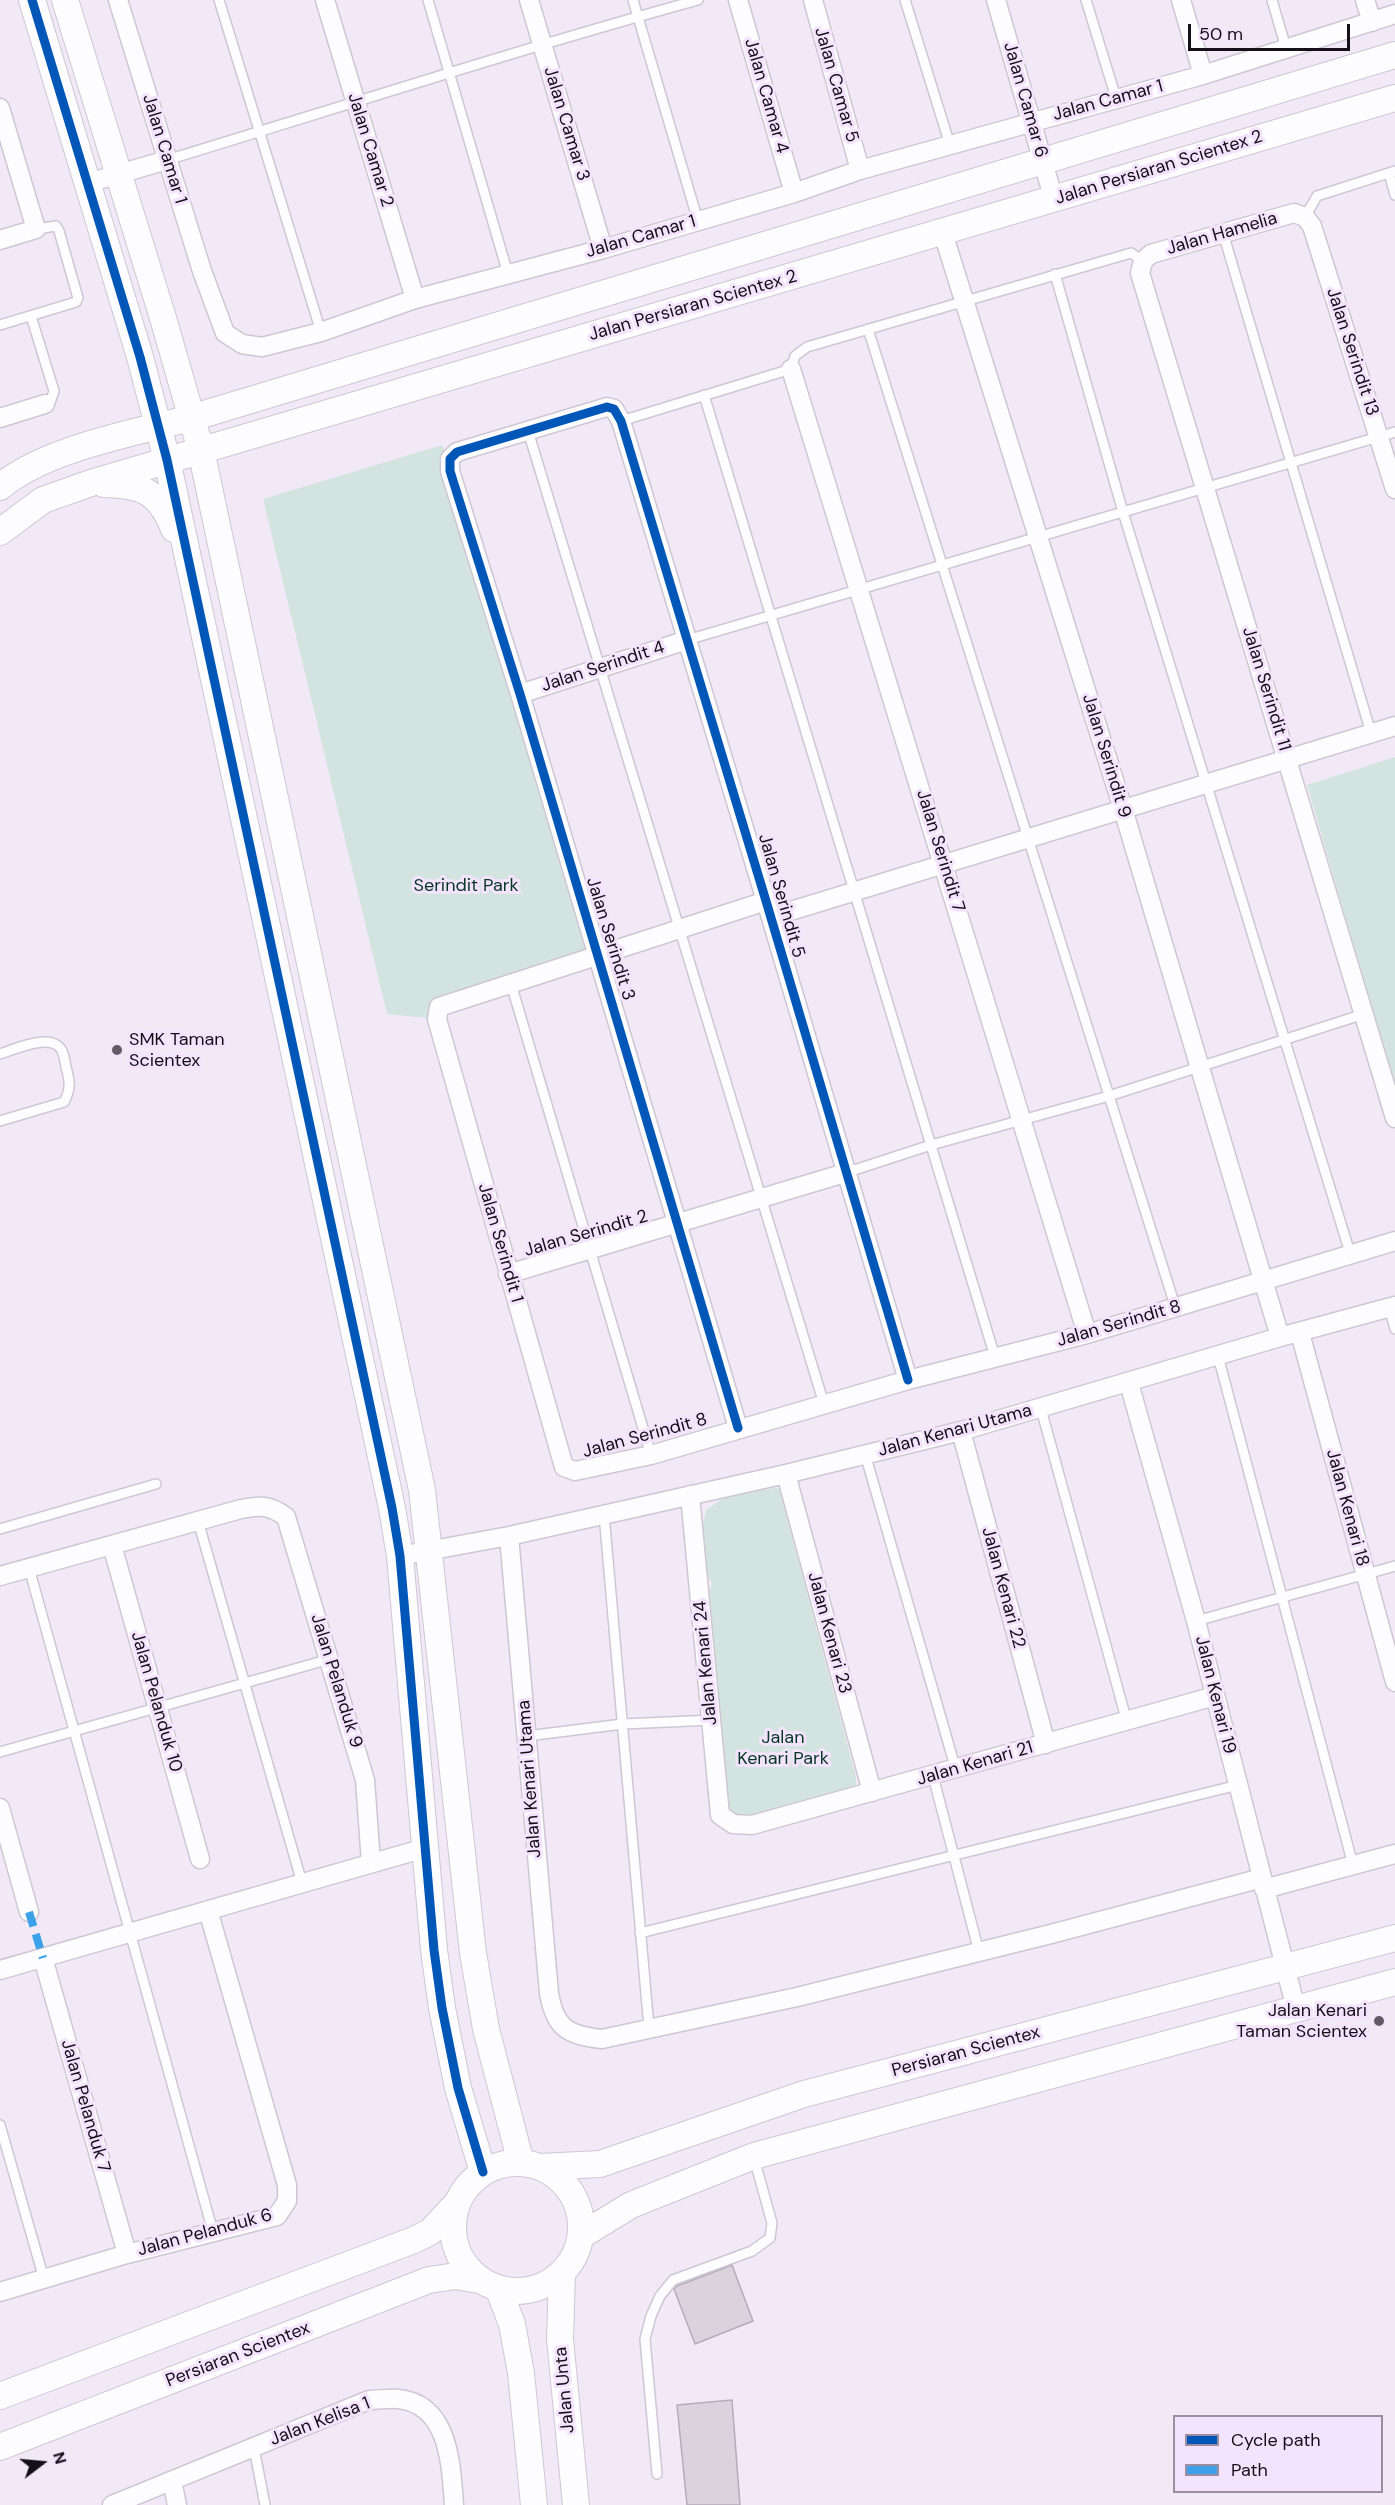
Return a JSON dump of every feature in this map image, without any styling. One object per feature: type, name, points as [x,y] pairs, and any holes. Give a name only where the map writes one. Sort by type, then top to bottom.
[{"type":"street","points":[[32,0],[88,183],[167,460],[392,1508],[400,1556],[425,1848],[442,2008],[458,2088],[483,2172]]},
{"type":"street","points":[[65,0],[201,450],[422,1490],[473,1953],[486,2029],[531,2165]]},
{"type":"street","name":"Jalan Camar 1","points":[[118,0],[202,271],[225,333],[242,344],[262,347],[321,332],[415,299],[603,249],[794,193],[860,170],[1203,75],[1395,14]]},
{"type":"street","name":"Jalan Camar 2","points":[[325,0],[415,299]]},
{"type":"street","name":"Jalan Camar 3","points":[[529,0],[603,249]]},
{"type":"street","name":"Jalan Camar 4","points":[[738,0],[794,193]]},
{"type":"street","name":"Jalan Camar 5","points":[[813,0],[860,170]]},
{"type":"street","name":"Jalan Camar 6","points":[[996,0],[1054,200]]},
{"type":"street","points":[[1180,0],[1203,75]]},
{"type":"street","points":[[1365,0],[1372,22]]},
{"type":"street","name":"Jalan Persiaran Scientex 2","points":[[0,487],[31,466],[81,448],[191,418],[1395,55]]},
{"type":"street","name":"Jalan Persiaran Scientex 2","points":[[0,532],[43,500],[91,483],[1395,98]]},
{"type":"street","points":[[0,108],[36,229],[0,240]]},
{"type":"street","points":[[88,183],[167,160]]},
{"type":"street","name":"Jalan Hamelia","points":[[1143,261],[1151,254],[1294,213],[1305,217]]},
{"type":"street","name":"Jalan Serindit 13","points":[[1305,217],[1312,226],[1387,434],[1395,489]]},
{"type":"street","name":"Jalan Serindit 9","points":[[943,233],[1123,809],[1280,1337]]},
{"type":"street","name":"Jalan Serindit 11","points":[[1143,261],[1140,273],[1395,1118]]},
{"type":"street","name":"Jalan Serindit 7","points":[[791,369],[1087,1334]]},
{"type":"street","points":[[0,418],[45,404]]},
{"type":"street","points":[[528,431],[607,407],[614,409],[621,421]]},
{"type":"street","name":"Jalan Serindit 5","points":[[621,421],[769,909],[845,1173],[908,1380]]},
{"type":"street","name":"Jalan Serindit 3","points":[[528,431],[458,452],[450,459],[450,471],[520,694],[738,1428]]},
{"type":"street","points":[[91,483],[130,484],[148,491],[162,504],[170,518],[192,575]]},
{"type":"street","name":"Jalan Serindit 4","points":[[520,694],[687,640]]},
{"type":"street","points":[[511,984],[680,928],[854,891],[1395,726]]},
{"type":"street","name":"Jalan Serindit 1","points":[[511,984],[439,1007],[437,1019],[564,1467]]},
{"type":"street","name":"Jalan Serindit 2","points":[[508,1274],[762,1200],[845,1173]]},
{"type":"street","name":"Jalan Serindit 8","points":[[564,1467],[575,1471],[651,1455],[908,1380],[1176,1309],[1350,1253],[1395,1241]]},
{"type":"street","name":"Jalan Kenari Utama","points":[[400,1556],[509,1536],[786,1474],[961,1431],[1392,1306]]},
{"type":"street","name":"Jalan Kenari 18","points":[[1300,1333],[1395,1682]]},
{"type":"street","name":"Jalan Kenari 19","points":[[1129,1383],[1196,1621],[1296,2009]]},
{"type":"street","name":"Jalan Kenari 22","points":[[961,1431],[1046,1744]]},
{"type":"street","name":"Jalan Kenari 23","points":[[786,1474],[872,1792]]},
{"type":"street","name":"Jalan Kenari 24","points":[[690,1495],[720,1815],[733,1824]]},
{"type":"street","name":"Jalan Pelanduk 9","points":[[198,1521],[260,1505],[274,1508],[286,1517],[365,1780],[371,1863]]},
{"type":"street","points":[[0,1576],[198,1521]]},
{"type":"street","name":"Jalan Kenari Utama","points":[[509,1536],[549,1993],[553,2015],[569,2030],[586,2037],[602,2039],[649,2028]]},
{"type":"street","name":"Jalan Pelanduk 10","points":[[112,1545],[200,1858]]},
{"type":"street","name":"Jalan Kenari 21","points":[[733,1824],[752,1825],[1215,1696]]},
{"type":"street","points":[[0,1970],[425,1848],[441,1839],[445,1832],[454,1781]]},
{"type":"street","points":[[0,1808],[29,1912]]},
{"type":"street","points":[[649,2028],[797,1997],[1263,1883],[1395,1854]]},
{"type":"street","name":"Jalan Pelanduk 6","points":[[0,2292],[127,2254],[277,2216],[287,2201],[287,2185],[208,1910]]},
{"type":"street","name":"Persiaran Scientex","points":[[531,2165],[600,2164],[804,2094],[1395,1938]]},
{"type":"street","name":"Jalan Pelanduk 7","points":[[43,1958],[127,2254]]},
{"type":"street","points":[[582,2235],[631,2205],[754,2156],[1395,1982]]},
{"type":"street","points":[[0,2396],[414,2240],[430,2232],[458,2202],[468,2185],[483,2172],[501,2164],[531,2165],[558,2177],[571,2192],[580,2212],[582,2235],[576,2256],[562,2275],[544,2287],[522,2293],[489,2285]]},
{"type":"street","points":[[458,2202],[453,2222],[454,2243],[463,2261],[489,2285],[512,2324],[521,2373],[534,2505]]},
{"type":"street","name":"Jalan Unta","points":[[562,2275],[560,2339],[576,2505]]},
{"type":"street","name":"Persiaran Scientex","points":[[0,2447],[429,2280],[456,2276],[489,2285]]},
{"type":"street","name":"Jalan Kelisa 1","points":[[112,2505],[369,2400],[399,2399],[414,2404],[428,2413],[444,2435],[450,2452],[454,2505]]},
{"type":"street","points":[[172,2481],[177,2505]]},
{"type":"lane","points":[[219,0],[321,332]]},
{"type":"lane","points":[[428,0],[508,274]]},
{"type":"lane","points":[[633,0],[698,220]]},
{"type":"lane","points":[[167,160],[542,44],[698,0]]},
{"type":"lane","points":[[905,0],[950,145]]},
{"type":"lane","points":[[1086,0],[1116,98]]},
{"type":"lane","points":[[1272,0],[1286,48]]},
{"type":"lane","points":[[1305,217],[1317,196],[1392,172],[1395,195]]},
{"type":"lane","points":[[0,325],[76,302],[78,298],[56,226],[36,229]]},
{"type":"lane","points":[[1224,233],[1371,733]]},
{"type":"lane","points":[[621,421],[791,369],[795,356],[807,347],[1131,253],[1143,261]]},
{"type":"lane","points":[[1056,274],[1122,512],[1350,1253]]},
{"type":"lane","points":[[31,316],[54,391],[51,400],[45,404]]},
{"type":"lane","points":[[868,329],[1176,1309]]},
{"type":"lane","points":[[704,395],[994,1357]]},
{"type":"lane","points":[[528,431],[824,1404]]},
{"type":"lane","points":[[687,640],[1387,434]]},
{"type":"lane","points":[[511,984],[651,1455]]},
{"type":"lane","points":[[845,1173],[931,1145],[1109,1096],[1364,1014]]},
{"type":"lane","points":[[0,1054],[43,1041],[54,1043],[62,1049],[70,1081],[70,1091],[64,1102],[0,1121]]},
{"type":"lane","points":[[1392,1306],[1395,1329]]},
{"type":"lane","points":[[1218,1356],[1353,1865]]},
{"type":"lane","points":[[1041,1409],[1127,1722]]},
{"type":"lane","points":[[865,1454],[956,1770]]},
{"type":"lane","points":[[0,1529],[156,1484]]},
{"type":"lane","points":[[604,1514],[649,2028]]},
{"type":"lane","points":[[198,1521],[302,1883]]},
{"type":"lane","points":[[1196,1621],[1395,1566]]},
{"type":"lane","points":[[29,1568],[213,2232]]},
{"type":"lane","points":[[0,1752],[330,1659]]},
{"type":"lane","points":[[527,1736],[623,1724],[712,1720]]},
{"type":"lane","points":[[933,1776],[979,1952]]},
{"type":"lane","points":[[640,1933],[1238,1785]]},
{"type":"lane","points":[[0,2125],[44,2279]]},
{"type":"lane","points":[[657,2474],[645,2339],[651,2316],[660,2296],[674,2280],[752,2251],[770,2238],[772,2223],[754,2156]]},
{"type":"lane","points":[[254,2448],[265,2505]]},
{"type":"green space","name":"Serindit Park","points":[[442,445],[450,459],[598,957],[449,1003],[437,1019],[387,1014],[263,499]]},
{"type":"green space","points":[[1395,757],[1395,1088],[1307,785]]},
{"type":"green space","name":"Jalan Kenari Park","points":[[779,1488],[856,1777],[856,1796],[733,1824],[721,1776],[708,1595],[712,1583],[702,1564],[700,1540],[706,1510],[732,1492]]},
{"type":"building","points":[[732,2265],[753,2321],[695,2344],[674,2289]]},
{"type":"building","points":[[732,2400],[740,2505],[687,2505],[677,2405]]},
{"type":"marked path","points":[[29,1912],[43,1958]]},
{"type":"cycle path","points":[[32,0],[140,357],[167,460],[392,1508],[400,1556],[434,1950],[442,2008],[458,2088],[483,2172]]},
{"type":"cycle path","points":[[738,1428],[520,694],[450,471],[450,459],[457,452],[607,407],[614,409],[621,421],[908,1380]]},
{"type":"place","name":"SMK Taman Scientex","points":[[117,1050]]},
{"type":"place","name":"Jalan Kenari Taman Scientex","points":[[1379,2021]]}]
